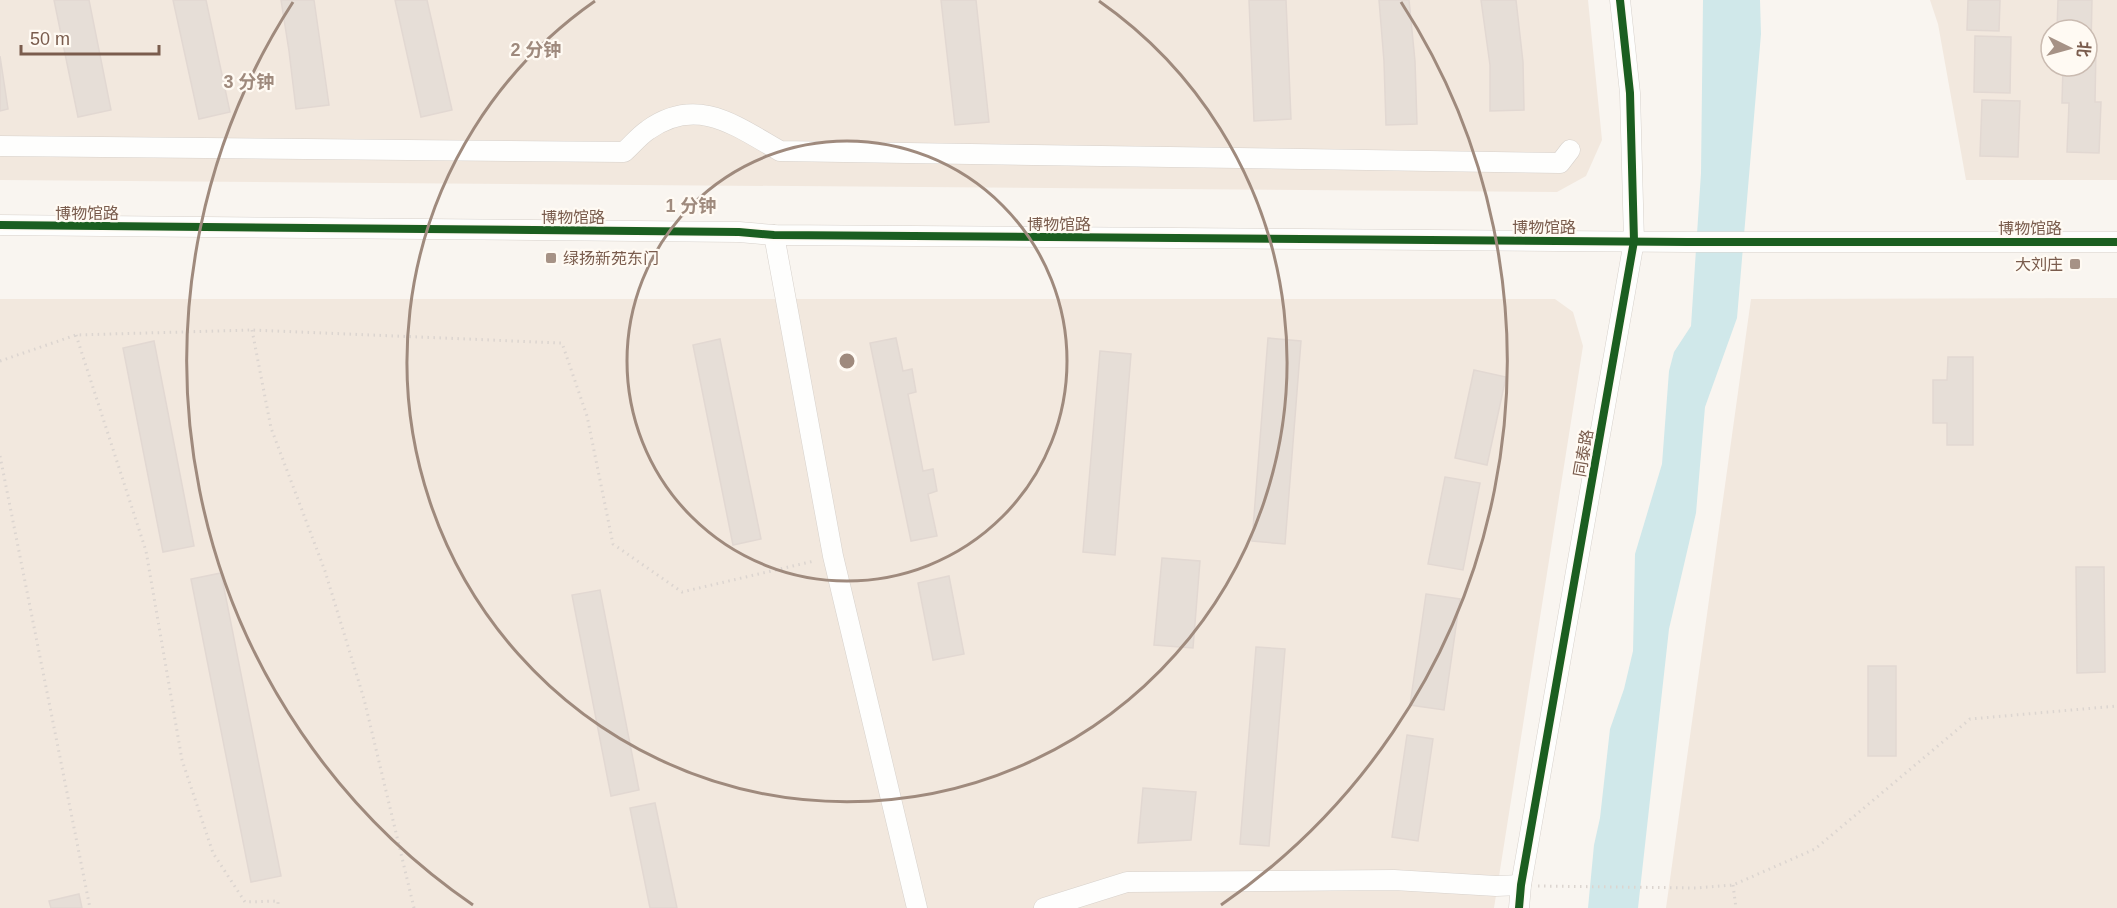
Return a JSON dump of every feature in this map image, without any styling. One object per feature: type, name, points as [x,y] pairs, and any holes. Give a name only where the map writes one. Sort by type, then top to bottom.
[{"type":"street","name":"同泰路","points":[[1519,908],[1521,885],[1634,241],[1630,93],[1620,0]]},
{"type":"street","points":[[0,146],[624,152],[647,130],[672,117],[699,113],[728,121],[780,151],[1560,163],[1570,150]]},
{"type":"street","name":"博物馆路","points":[[0,225],[727,232],[774,235],[1687,242],[2117,242]]},
{"type":"street","points":[[774,235],[833,556],[918,908]]},
{"type":"street","points":[[1044,908],[1126,882],[1394,880],[1496,886],[1521,885]]},
{"type":"path","points":[[252,330],[270,429],[325,571],[364,699],[414,908]]},
{"type":"path","points":[[0,361],[76,335],[252,330],[562,343],[587,416],[613,544],[682,592],[833,556]]},
{"type":"path","points":[[76,335],[146,551],[182,760],[213,853],[245,902],[278,901],[278,908]]},
{"type":"path","points":[[0,456],[90,908]]},
{"type":"path","points":[[1521,885],[1582,888],[1696,888],[1733,885],[1815,849],[1971,719],[2117,706]]},
{"type":"path","points":[[1733,885],[1736,908]]},
{"type":"shaded area","points":[[0,0],[1588,0],[1602,140],[1586,176],[1557,192],[0,180]]},
{"type":"shaded area","points":[[1930,0],[2117,0],[2117,180],[1966,180],[1938,24]]},
{"type":"shaded area","points":[[2117,298],[2117,908],[1666,908],[1751,299]]},
{"type":"shaded area","points":[[0,299],[1555,299],[1573,312],[1583,346],[1494,908],[0,908]]},
{"type":"water","points":[[1703,0],[1760,0],[1761,34],[1737,318],[1705,407],[1696,513],[1669,629],[1638,908],[1588,908],[1610,729],[1624,689],[1633,651],[1635,554],[1662,464],[1669,371],[1674,352],[1691,326],[1701,173]]},
{"type":"building","points":[[54,0],[89,0],[111,110],[78,117]]},
{"type":"building","points":[[173,0],[206,0],[230,112],[199,119]]},
{"type":"building","points":[[281,0],[314,0],[329,105],[296,109]]},
{"type":"building","points":[[395,0],[427,0],[452,110],[421,117]]},
{"type":"building","points":[[941,0],[976,0],[989,122],[955,125]]},
{"type":"building","points":[[1249,0],[1286,0],[1291,119],[1254,121]]},
{"type":"building","points":[[1379,0],[1409,0],[1415,61],[1417,124],[1386,125]]},
{"type":"building","points":[[1481,0],[1516,0],[1523,62],[1524,110],[1490,111],[1490,65]]},
{"type":"building","points":[[1968,0],[2000,0],[1999,31],[1967,30]]},
{"type":"building","points":[[2058,0],[2092,0],[2092,18],[2057,18]]},
{"type":"building","points":[[1975,36],[2011,37],[2010,93],[1974,92]]},
{"type":"building","points":[[0,56],[8,109],[0,111]]},
{"type":"building","points":[[2063,78],[2095,78],[2095,102],[2101,102],[2099,153],[2067,152],[2069,103],[2062,103]]},
{"type":"building","points":[[1982,100],[2020,101],[2018,157],[1980,156]]},
{"type":"building","points":[[896,338],[903,371],[912,369],[916,392],[908,394],[923,471],[933,469],[937,491],[928,494],[937,536],[911,541],[870,343]]},
{"type":"building","points":[[1268,338],[1301,341],[1285,544],[1252,541]]},
{"type":"building","points":[[720,339],[761,539],[733,545],[693,345]]},
{"type":"building","points":[[154,341],[194,546],[163,552],[123,348]]},
{"type":"building","points":[[1100,351],[1131,354],[1115,555],[1083,552]]},
{"type":"building","points":[[1948,357],[1973,357],[1973,445],[1947,445],[1947,423],[1933,423],[1933,380],[1947,380]]},
{"type":"building","points":[[1474,370],[1506,377],[1487,465],[1455,458]]},
{"type":"building","points":[[1445,477],[1480,483],[1463,570],[1428,564]]},
{"type":"building","points":[[1162,558],[1200,561],[1193,648],[1154,645]]},
{"type":"building","points":[[2076,567],[2104,567],[2105,672],[2077,673]]},
{"type":"building","points":[[221,573],[281,876],[251,882],[191,579]]},
{"type":"building","points":[[949,576],[964,654],[933,660],[918,583]]},
{"type":"building","points":[[600,590],[639,790],[611,796],[572,595]]},
{"type":"building","points":[[1426,594],[1460,599],[1444,710],[1410,705]]},
{"type":"building","points":[[1256,647],[1285,649],[1269,846],[1240,844]]},
{"type":"building","points":[[1868,666],[1896,666],[1896,756],[1868,756]]},
{"type":"building","points":[[1407,735],[1433,739],[1418,841],[1392,837]]},
{"type":"building","points":[[1143,788],[1196,792],[1191,840],[1138,843]]},
{"type":"building","points":[[655,803],[677,908],[650,908],[630,808]]},
{"type":"building","points":[[79,894],[82,908],[51,908],[49,901]]},
{"type":"cycle path","points":[[1519,908],[1521,885],[1634,241],[1630,93],[1620,0]]},
{"type":"cycle path","points":[[0,225],[739,232],[774,235],[1687,242],[2117,242]]},
{"type":"place","name":"绿扬新苑东门","points":[[551,258]]},
{"type":"place","name":"大刘庄","points":[[2075,264]]}]
